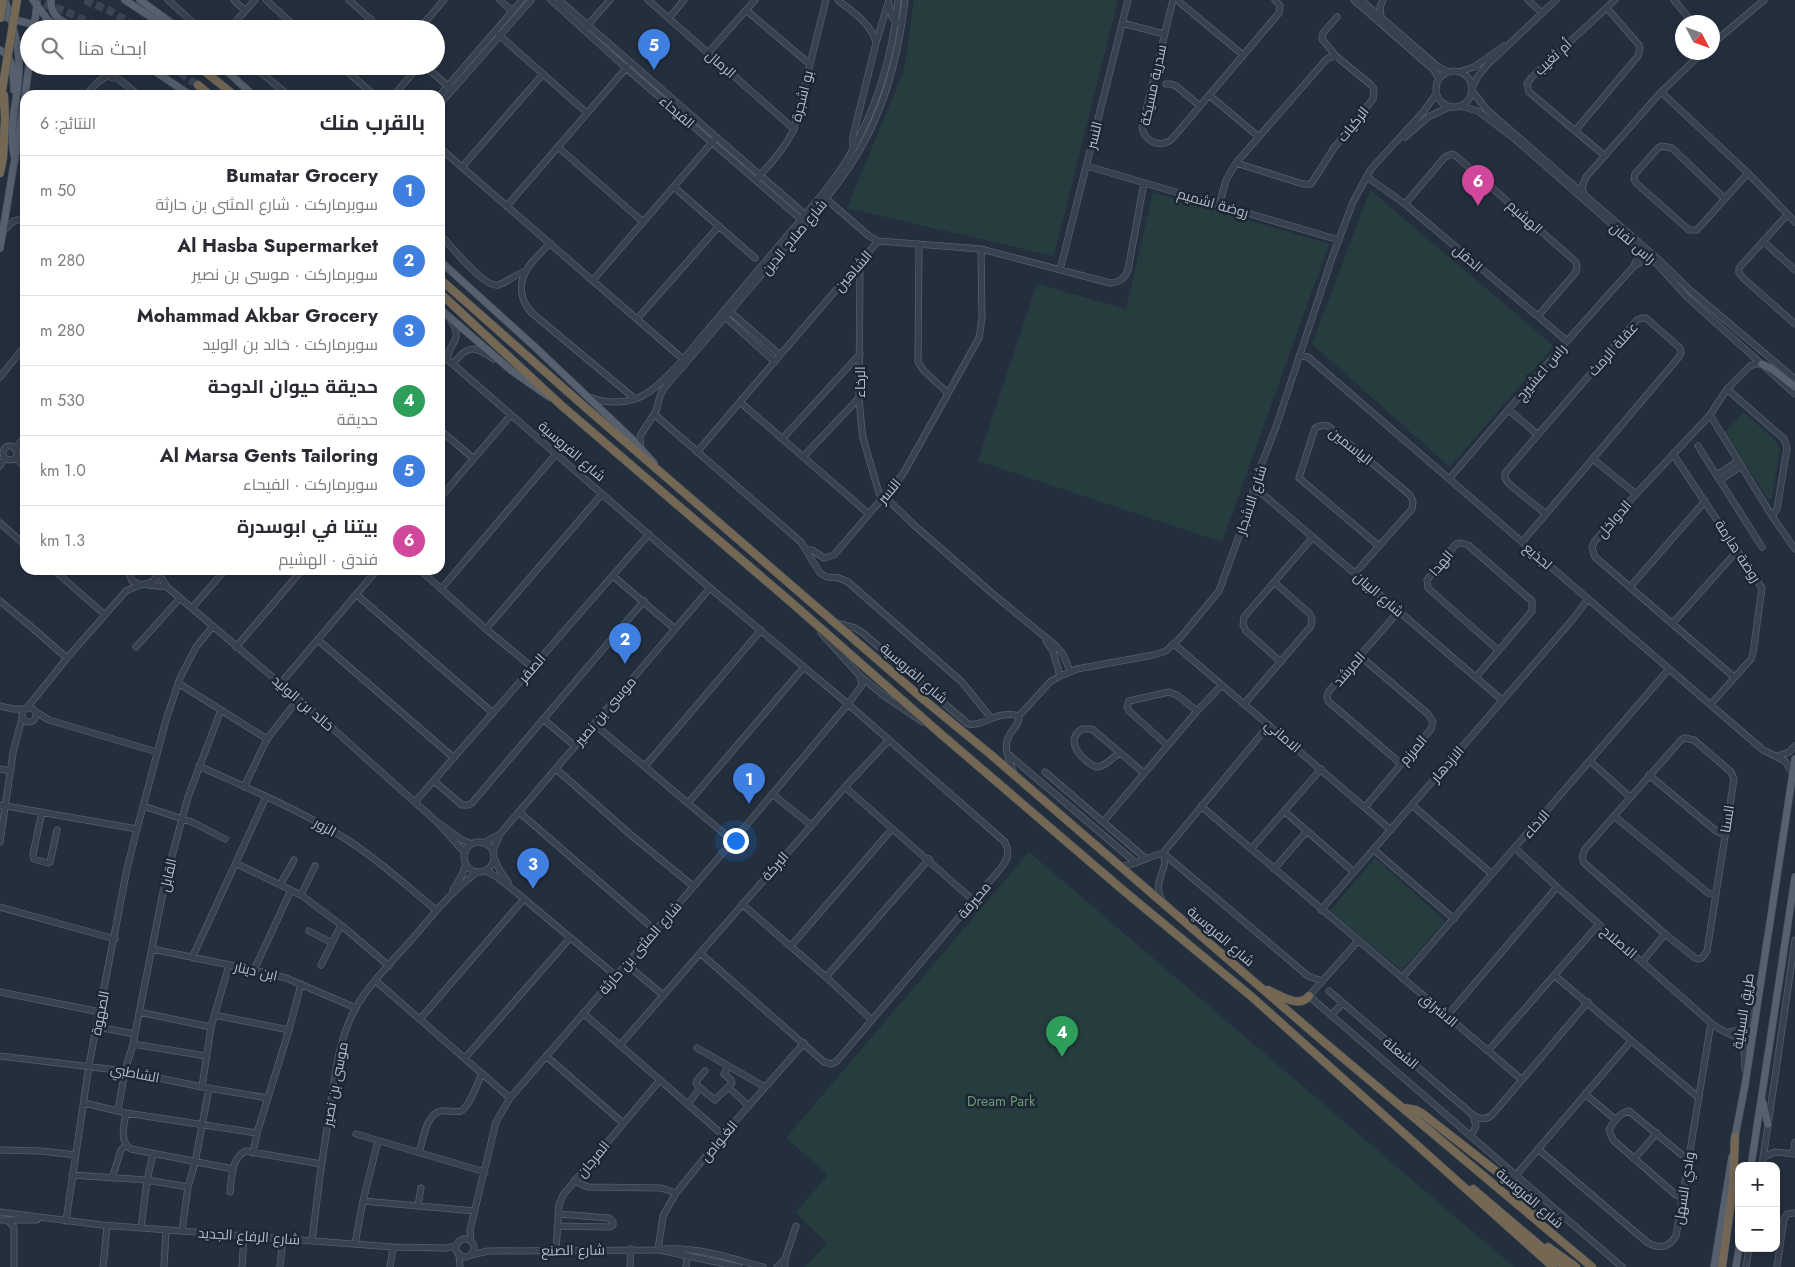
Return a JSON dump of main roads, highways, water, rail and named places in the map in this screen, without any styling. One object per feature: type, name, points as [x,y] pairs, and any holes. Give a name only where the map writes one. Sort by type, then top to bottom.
[{"type":"highway","points":[[0,102],[17,0]]},
{"type":"highway","points":[[0,17],[4,1]]},
{"type":"highway","points":[[209,75],[228,90]]},
{"type":"highway","points":[[0,79],[5,103],[3,158],[0,173]]},
{"type":"highway","points":[[198,85],[204,90]]},
{"type":"highway","name":"شارع الفروسية","points":[[445,283],[670,480],[1120,867],[1592,1267]]},
{"type":"highway","name":"شارع الفروسية","points":[[445,298],[562,406],[792,602],[942,735],[1124,891],[1252,996],[1553,1267]]},
{"type":"highway","points":[[1259,986],[1300,1002],[1308,997]]},
{"type":"highway","points":[[1403,1108],[1412,1109],[1423,1114],[1513,1179],[1520,1193],[1542,1225]]},
{"type":"highway","points":[[1722,1267],[1732,1192],[1735,1137]]},
{"type":"highway","points":[[1433,1160],[1485,1199],[1565,1267]]},
{"type":"highway","points":[[1509,1220],[1576,1267]]},
{"type":"main road","points":[[51,0],[51,7],[55,16],[60,20]]},
{"type":"main road","points":[[125,0],[155,20]]},
{"type":"main road","points":[[140,0],[168,20]]},
{"type":"main road","points":[[4,1],[11,20],[19,60],[12,137],[15,159]]},
{"type":"main road","points":[[35,20],[36,2]]},
{"type":"main road","points":[[36,2],[48,20]]},
{"type":"main road","points":[[0,17],[20,23]]},
{"type":"main road","points":[[0,50],[11,61],[15,103]]},
{"type":"main road","points":[[26,90],[28,75]]},
{"type":"main road","points":[[27,90],[31,75]]},
{"type":"main road","points":[[160,75],[183,90]]},
{"type":"main road","points":[[230,75],[246,90]]},
{"type":"main road","points":[[0,248],[20,127]]},
{"type":"main road","name":"شارع الفروسية","points":[[445,266],[582,391],[670,480]]},
{"type":"main road","name":"شارع الفروسية","points":[[445,314],[533,387],[562,406]]},
{"type":"main road","points":[[1762,364],[1795,387]]},
{"type":"main road","name":"طريق السيلية","points":[[1714,1267],[1745,1084],[1795,759]]},
{"type":"main road","points":[[1752,1162],[1795,877]]},
{"type":"main road","points":[[1761,1095],[1768,1124]]},
{"type":"main road","points":[[1736,1267],[1738,1252]]},
{"type":"tunnel","points":[[33,0],[84,20]]},
{"type":"tunnel","points":[[85,0],[126,20]]},
{"type":"tunnel","points":[[183,75],[198,85]]},
{"type":"place","name":"Al Marsa Gents Tailoring","points":[[654,70]]},
{"type":"place","name":"بيتنا في ابوسدرة","points":[[1478,206]]},
{"type":"place","name":"Al Hasba Supermarket","points":[[625,664]]},
{"type":"place","name":"Bumatar Grocery","points":[[749,804]]},
{"type":"place","name":"Mohammad Akbar Grocery","points":[[533,889]]},
{"type":"place","name":"حديقة حيوان الدوحة","points":[[1062,1057]]},
{"type":"park label","name":"Dream Park","points":[[1001,1101]]}]
